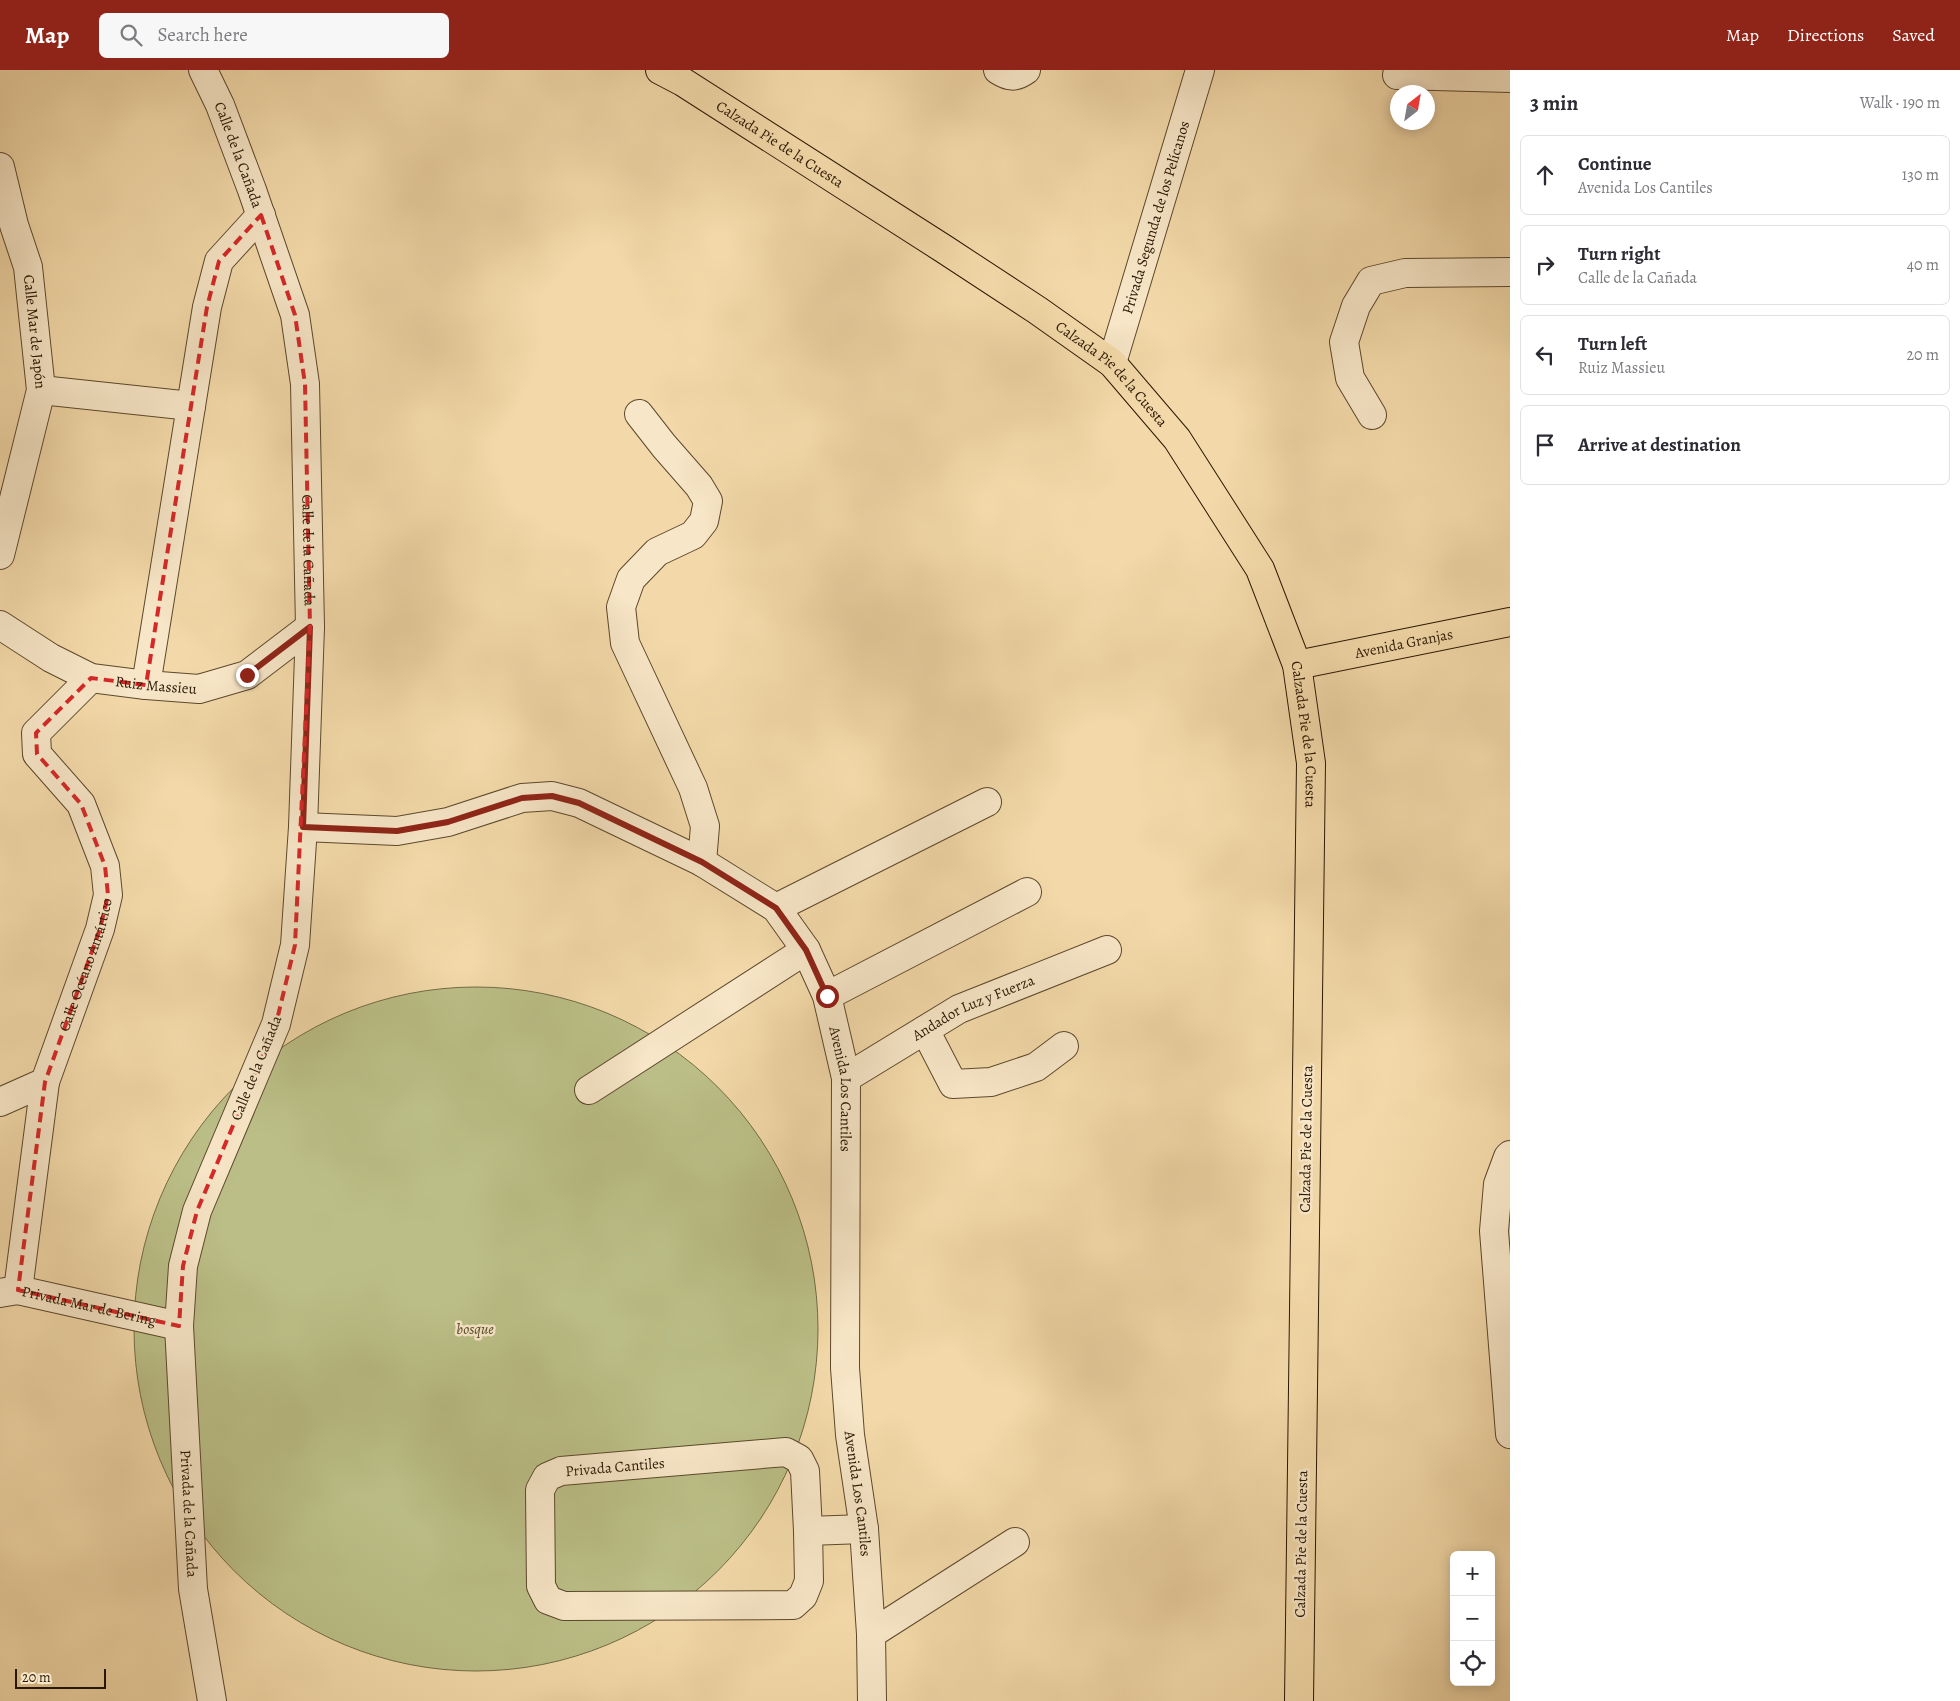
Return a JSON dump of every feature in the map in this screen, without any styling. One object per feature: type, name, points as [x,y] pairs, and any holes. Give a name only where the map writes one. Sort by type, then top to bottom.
[{"type":"main road","name":"Calzada Pie de la Cuesta","points":[[680,74],[1037,310],[1112,364],[1177,438],[1260,569],[1297,665],[1311,763],[1299,1701]]},
{"type":"main road","name":"Avenida Granjas","points":[[1297,665],[1510,622]]},
{"type":"street","name":"Calle de la Cañada","points":[[179,1326],[182,1266],[197,1211],[276,1024],[295,945],[303,827],[310,627],[305,384],[295,315],[220,105],[203,70]]},
{"type":"street","points":[[998,70],[1008,76],[1018,75],[1026,70]]},
{"type":"street","name":"Privada Segunda de los Pelícanos","points":[[1112,364],[1200,70]]},
{"type":"street","points":[[1397,75],[1463,74],[1510,78]]},
{"type":"street","name":"Calle Mar de Japón","points":[[0,167],[14,225],[28,268],[40,390],[0,555]]},
{"type":"street","points":[[146,685],[207,307],[218,261],[261,216]]},
{"type":"street","points":[[1372,415],[1350,378],[1344,342],[1356,306],[1371,280],[1405,273],[1510,272]]},
{"type":"street","points":[[40,390],[191,406]]},
{"type":"street","points":[[639,414],[699,486],[708,502],[704,521],[693,535],[657,552],[631,579],[621,606],[625,643],[693,788],[705,826],[702,862]]},
{"type":"street","name":"Ruiz Massieu","points":[[0,625],[50,658],[91,678],[200,689],[247,675],[310,627]]},
{"type":"street","name":"Calle Océano Antártico","points":[[9,1291],[45,1082],[100,929],[108,895],[105,866],[81,804],[37,754],[36,733],[91,678]]},
{"type":"street","name":"Avenida Los Cantiles","points":[[303,827],[397,831],[448,822],[522,798],[552,796],[579,803],[702,862],[776,908],[806,950],[827,996],[846,1078],[845,1368],[850,1436],[864,1529],[871,1634],[872,1701]]},
{"type":"street","points":[[776,908],[987,802]]},
{"type":"street","points":[[827,996],[1027,892]]},
{"type":"street","points":[[589,1090],[806,950]]},
{"type":"street","name":"Andador Luz y Fuerza","points":[[846,1078],[959,1009],[1107,950]]},
{"type":"street","points":[[925,1030],[953,1084],[992,1082],[1036,1067],[1064,1046]]},
{"type":"street","points":[[0,1102],[45,1082]]},
{"type":"street","points":[[1510,1155],[1498,1184],[1494,1231],[1510,1434]]},
{"type":"street","name":"Privada Mar de Bering","points":[[9,1291],[179,1326]]},
{"type":"street","name":"Privada de la Cañada","points":[[179,1326],[193,1589],[212,1701]]},
{"type":"street","name":"Privada Cantiles","points":[[786,1452],[799,1459],[804,1471],[808,1532],[809,1581],[803,1596],[792,1605],[564,1606],[548,1600],[541,1586],[540,1490],[547,1477],[560,1470],[786,1452]]},
{"type":"street","points":[[808,1532],[864,1529]]},
{"type":"street","points":[[871,1634],[1015,1542]]},
{"type":"highlighted area","points":[[261,215],[295,315],[305,384],[310,627],[295,945],[276,1024],[197,1211],[183,1266],[179,1326],[18,1290],[45,1082],[100,929],[108,895],[105,866],[81,804],[37,754],[36,733],[91,678],[146,685],[207,307],[219,261]]},
{"type":"green space","name":"bosque","points":[[476,987],[510,988],[543,993],[575,1001],[607,1013],[637,1027],[666,1044],[693,1064],[718,1087],[741,1112],[761,1139],[778,1168],[792,1198],[804,1230],[812,1262],[817,1295],[817,1363],[812,1396],[804,1428],[792,1460],[778,1490],[761,1519],[741,1546],[718,1571],[693,1594],[666,1614],[637,1631],[607,1645],[575,1657],[543,1665],[510,1670],[476,1671],[442,1670],[409,1665],[377,1657],[345,1645],[315,1631],[286,1614],[259,1594],[234,1571],[211,1546],[191,1519],[174,1490],[160,1460],[148,1428],[140,1396],[135,1363],[134,1329],[135,1295],[140,1262],[148,1230],[160,1198],[174,1168],[191,1139],[211,1112],[234,1087],[259,1064],[286,1044],[315,1027],[345,1013],[377,1001],[409,993],[442,988]]},
{"type":"route","points":[[247,675],[310,627],[303,827],[397,831],[448,822],[522,798],[552,796],[579,803],[702,862],[776,908],[806,950],[827,996]]}]
